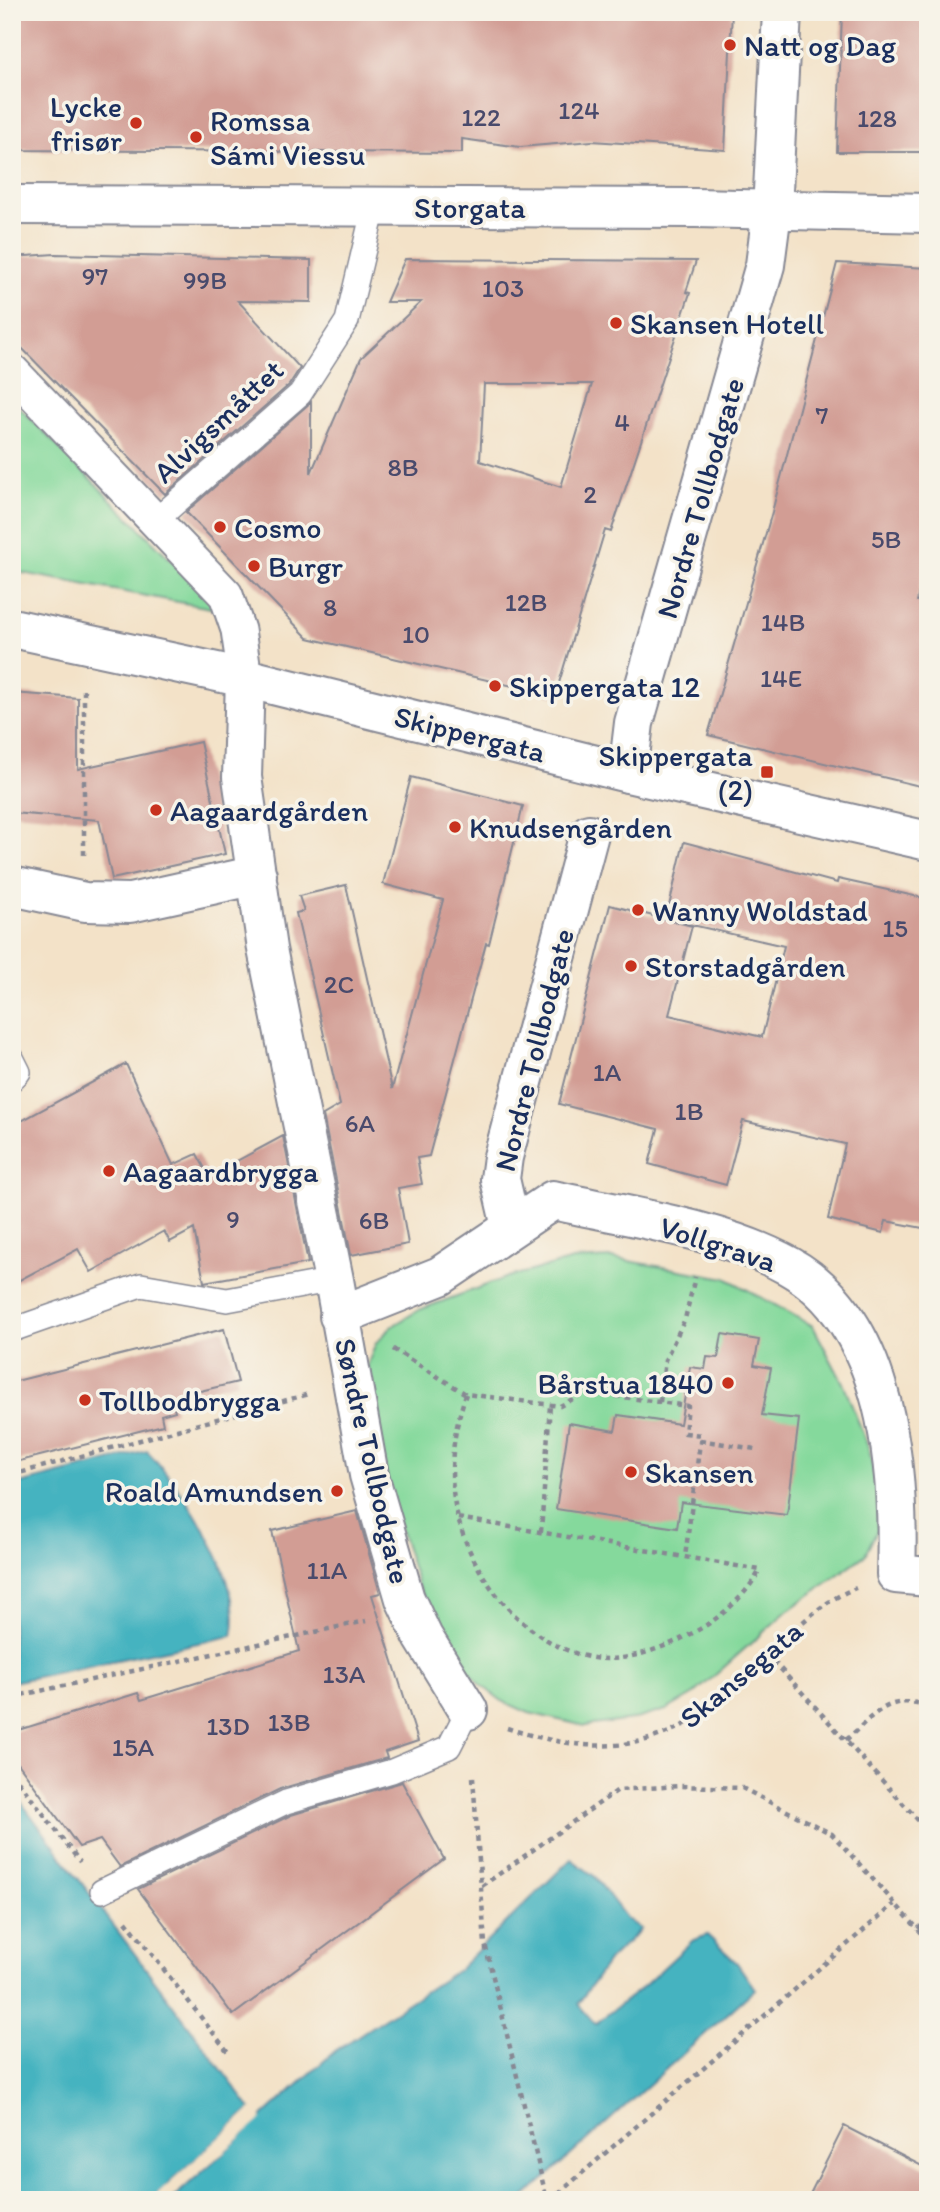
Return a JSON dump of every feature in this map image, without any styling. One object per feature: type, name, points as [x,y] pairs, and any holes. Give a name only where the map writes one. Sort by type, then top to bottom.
[{"type":"street","name":"Nordre Tollbodgate","points":[[628,773],[634,723],[762,284],[772,211],[782,12]]},
{"type":"street","name":"Storgata","points":[[12,205],[374,206],[928,213]]},
{"type":"street","points":[[12,371],[226,595],[238,629],[245,678]]},
{"type":"street","name":"Skippergata","points":[[12,628],[245,678],[628,773],[928,841]]},
{"type":"street","name":"Søndre Tollbodgate","points":[[245,678],[242,777],[267,949],[337,1298],[351,1383],[382,1525],[411,1612],[468,1710]]},
{"type":"street","name":"Nordre Tollbodgate","points":[[510,1227],[500,1179],[503,1157],[589,834]]},
{"type":"street","points":[[12,886],[85,902],[130,903],[257,875]]},
{"type":"street","name":"Vollgrava","points":[[337,1298],[440,1276],[554,1200],[668,1226],[762,1254],[791,1267],[834,1301],[866,1357],[882,1406],[894,1461],[898,1523],[912,1575]]},
{"type":"lane","name":"Alvigsmåttet","points":[[155,521],[300,394],[347,321],[374,206]]},
{"type":"lane","points":[[12,1058],[19,1072],[12,1079]]},
{"type":"lane","points":[[12,1330],[141,1285],[228,1300],[337,1298]]},
{"type":"lane","points":[[102,1891],[286,1802],[392,1771],[449,1747],[468,1710]]},
{"type":"path","points":[[83,689],[85,902]]},
{"type":"path","points":[[660,1402],[664,1360],[685,1320],[692,1287]]},
{"type":"path","points":[[337,1298],[466,1394],[560,1406],[586,1392],[688,1406],[685,1433],[701,1435],[685,1557]]},
{"type":"path","points":[[12,1475],[351,1383]]},
{"type":"path","points":[[458,1518],[760,1570],[745,1594],[702,1629],[652,1651],[597,1659],[555,1647],[509,1607],[482,1572],[458,1518],[454,1499],[452,1447],[466,1394]]},
{"type":"path","points":[[541,1532],[550,1405]]},
{"type":"path","points":[[700,1440],[755,1449]]},
{"type":"path","name":"Skansegata","points":[[468,1710],[504,1727],[576,1747],[622,1745],[673,1732],[728,1693],[767,1654],[834,1597],[912,1575]]},
{"type":"path","points":[[12,1697],[215,1651],[411,1612]]},
{"type":"path","points":[[767,1654],[928,1831]]},
{"type":"path","points":[[846,1740],[886,1705],[908,1700],[928,1706]]},
{"type":"path","points":[[468,1710],[485,1944],[541,2182],[549,2200],[894,1904]]},
{"type":"path","points":[[481,1886],[618,1790],[679,1786],[742,1788],[832,1834],[928,1940]]},
{"type":"path","points":[[918,1929],[928,1920]]},
{"type":"green space","points":[[12,400],[221,610],[12,571]]},
{"type":"green space","points":[[611,1258],[726,1278],[813,1326],[843,1383],[869,1449],[878,1493],[877,1530],[865,1555],[786,1612],[694,1694],[666,1710],[632,1720],[585,1726],[529,1713],[502,1701],[481,1685],[455,1656],[419,1589],[387,1488],[367,1366],[376,1343],[391,1327],[419,1310],[508,1277],[573,1260]]},
{"type":"water","points":[[147,1451],[194,1512],[221,1563],[234,1613],[232,1636],[12,1682],[12,1486]]},
{"type":"water","points":[[12,1790],[251,2109],[151,2200],[12,2200]]},
{"type":"water","points":[[571,1859],[594,1876],[627,1919],[641,1929],[609,1960],[578,2004],[595,2024],[645,1985],[692,1941],[707,1935],[737,1963],[755,1989],[521,2200],[171,2200],[335,2051],[459,1969]]},
{"type":"pier","points":[[251,2109],[254,2111],[157,2200],[151,2200]]},
{"type":"pier","points":[[259,2116],[262,2119],[168,2200],[169,2197]]},
{"type":"building","points":[[12,12],[732,12],[725,150],[592,141],[520,147],[462,139],[462,153],[12,150]]},
{"type":"building","points":[[842,12],[928,12],[928,152],[837,152]]},
{"type":"building","points":[[55,254],[311,260],[311,302],[238,301],[300,368],[289,385],[165,494],[12,338],[12,257]]},
{"type":"building","points":[[405,259],[696,261],[686,292],[690,293],[611,532],[605,530],[555,696],[308,638],[186,512],[311,402],[311,473],[361,358],[421,302],[386,302]],"holes":[[[484,384],[592,384],[561,487],[480,461]]]},
{"type":"building","points":[[837,263],[928,268],[928,548],[917,601],[928,603],[928,788],[708,735],[772,512]]},
{"type":"building","name":"Aagaardgården","points":[[12,693],[78,698],[78,769],[200,742],[225,854],[112,879],[99,820],[12,813]]},
{"type":"building","points":[[411,777],[523,806],[489,944],[486,943],[429,1156],[417,1158],[422,1184],[398,1188],[408,1244],[351,1255],[323,1115],[340,1105],[296,913],[304,911],[299,896],[346,885],[392,1089],[443,900],[383,884]]},
{"type":"building","points":[[684,842],[837,883],[838,879],[928,899],[928,1229],[886,1221],[883,1233],[828,1219],[845,1144],[743,1121],[726,1185],[649,1164],[658,1129],[559,1104],[610,905],[692,926],[669,1015],[762,1037],[784,946],[666,919]]},
{"type":"building","name":"Aagaardbrygga","points":[[126,1064],[173,1165],[197,1154],[209,1176],[283,1136],[308,1263],[204,1282],[194,1229],[170,1242],[164,1231],[91,1272],[78,1249],[12,1284],[12,1126]]},
{"type":"building","name":"Tollbodbrygga","points":[[224,1329],[238,1382],[171,1398],[175,1411],[161,1415],[163,1425],[12,1463],[12,1382]]},
{"type":"building","points":[[722,1334],[759,1340],[754,1365],[771,1368],[762,1415],[799,1419],[787,1515],[681,1502],[677,1528],[556,1509],[569,1423],[615,1431],[618,1415],[680,1424],[690,1367],[705,1369],[707,1357],[718,1358]]},
{"type":"building","points":[[357,1511],[380,1593],[372,1595],[418,1741],[385,1752],[387,1758],[280,1789],[120,1867],[100,1840],[79,1847],[12,1755],[12,1732],[138,1693],[141,1700],[299,1651],[272,1531]]},
{"type":"building","points":[[402,1782],[444,1859],[233,2015],[138,1889],[291,1815]]},
{"type":"building","points":[[844,2126],[928,2169],[928,2200],[807,2200]]},
{"type":"place","name":"Natt og Dag","points":[[730,45]]},
{"type":"place","name":"Lycke frisør","points":[[136,123]]},
{"type":"place","name":"Romssa Sámi Viessu","points":[[196,137]]},
{"type":"place","name":"Skansen Hotell","points":[[616,323]]},
{"type":"place","name":"Cosmo","points":[[220,527]]},
{"type":"place","name":"Burgr","points":[[254,566]]},
{"type":"place","name":"Skippergata 12","points":[[495,686]]},
{"type":"place","name":"Skippergata (2)","points":[[767,772]]},
{"type":"place","name":"Aagaardgården","points":[[156,810]]},
{"type":"place","name":"Knudsengården","points":[[455,827]]},
{"type":"place","name":"Wanny Woldstad","points":[[638,910]]},
{"type":"place","name":"Storstadgården","points":[[631,966]]},
{"type":"place","name":"Aagaardbrygga","points":[[109,1171]]},
{"type":"place","name":"Bårstua 1840","points":[[728,1383]]},
{"type":"place","name":"Tollbodbrygga","points":[[85,1400]]},
{"type":"place","name":"Skansen","points":[[631,1472]]},
{"type":"place","name":"Roald Amundsen","points":[[337,1491]]}]
